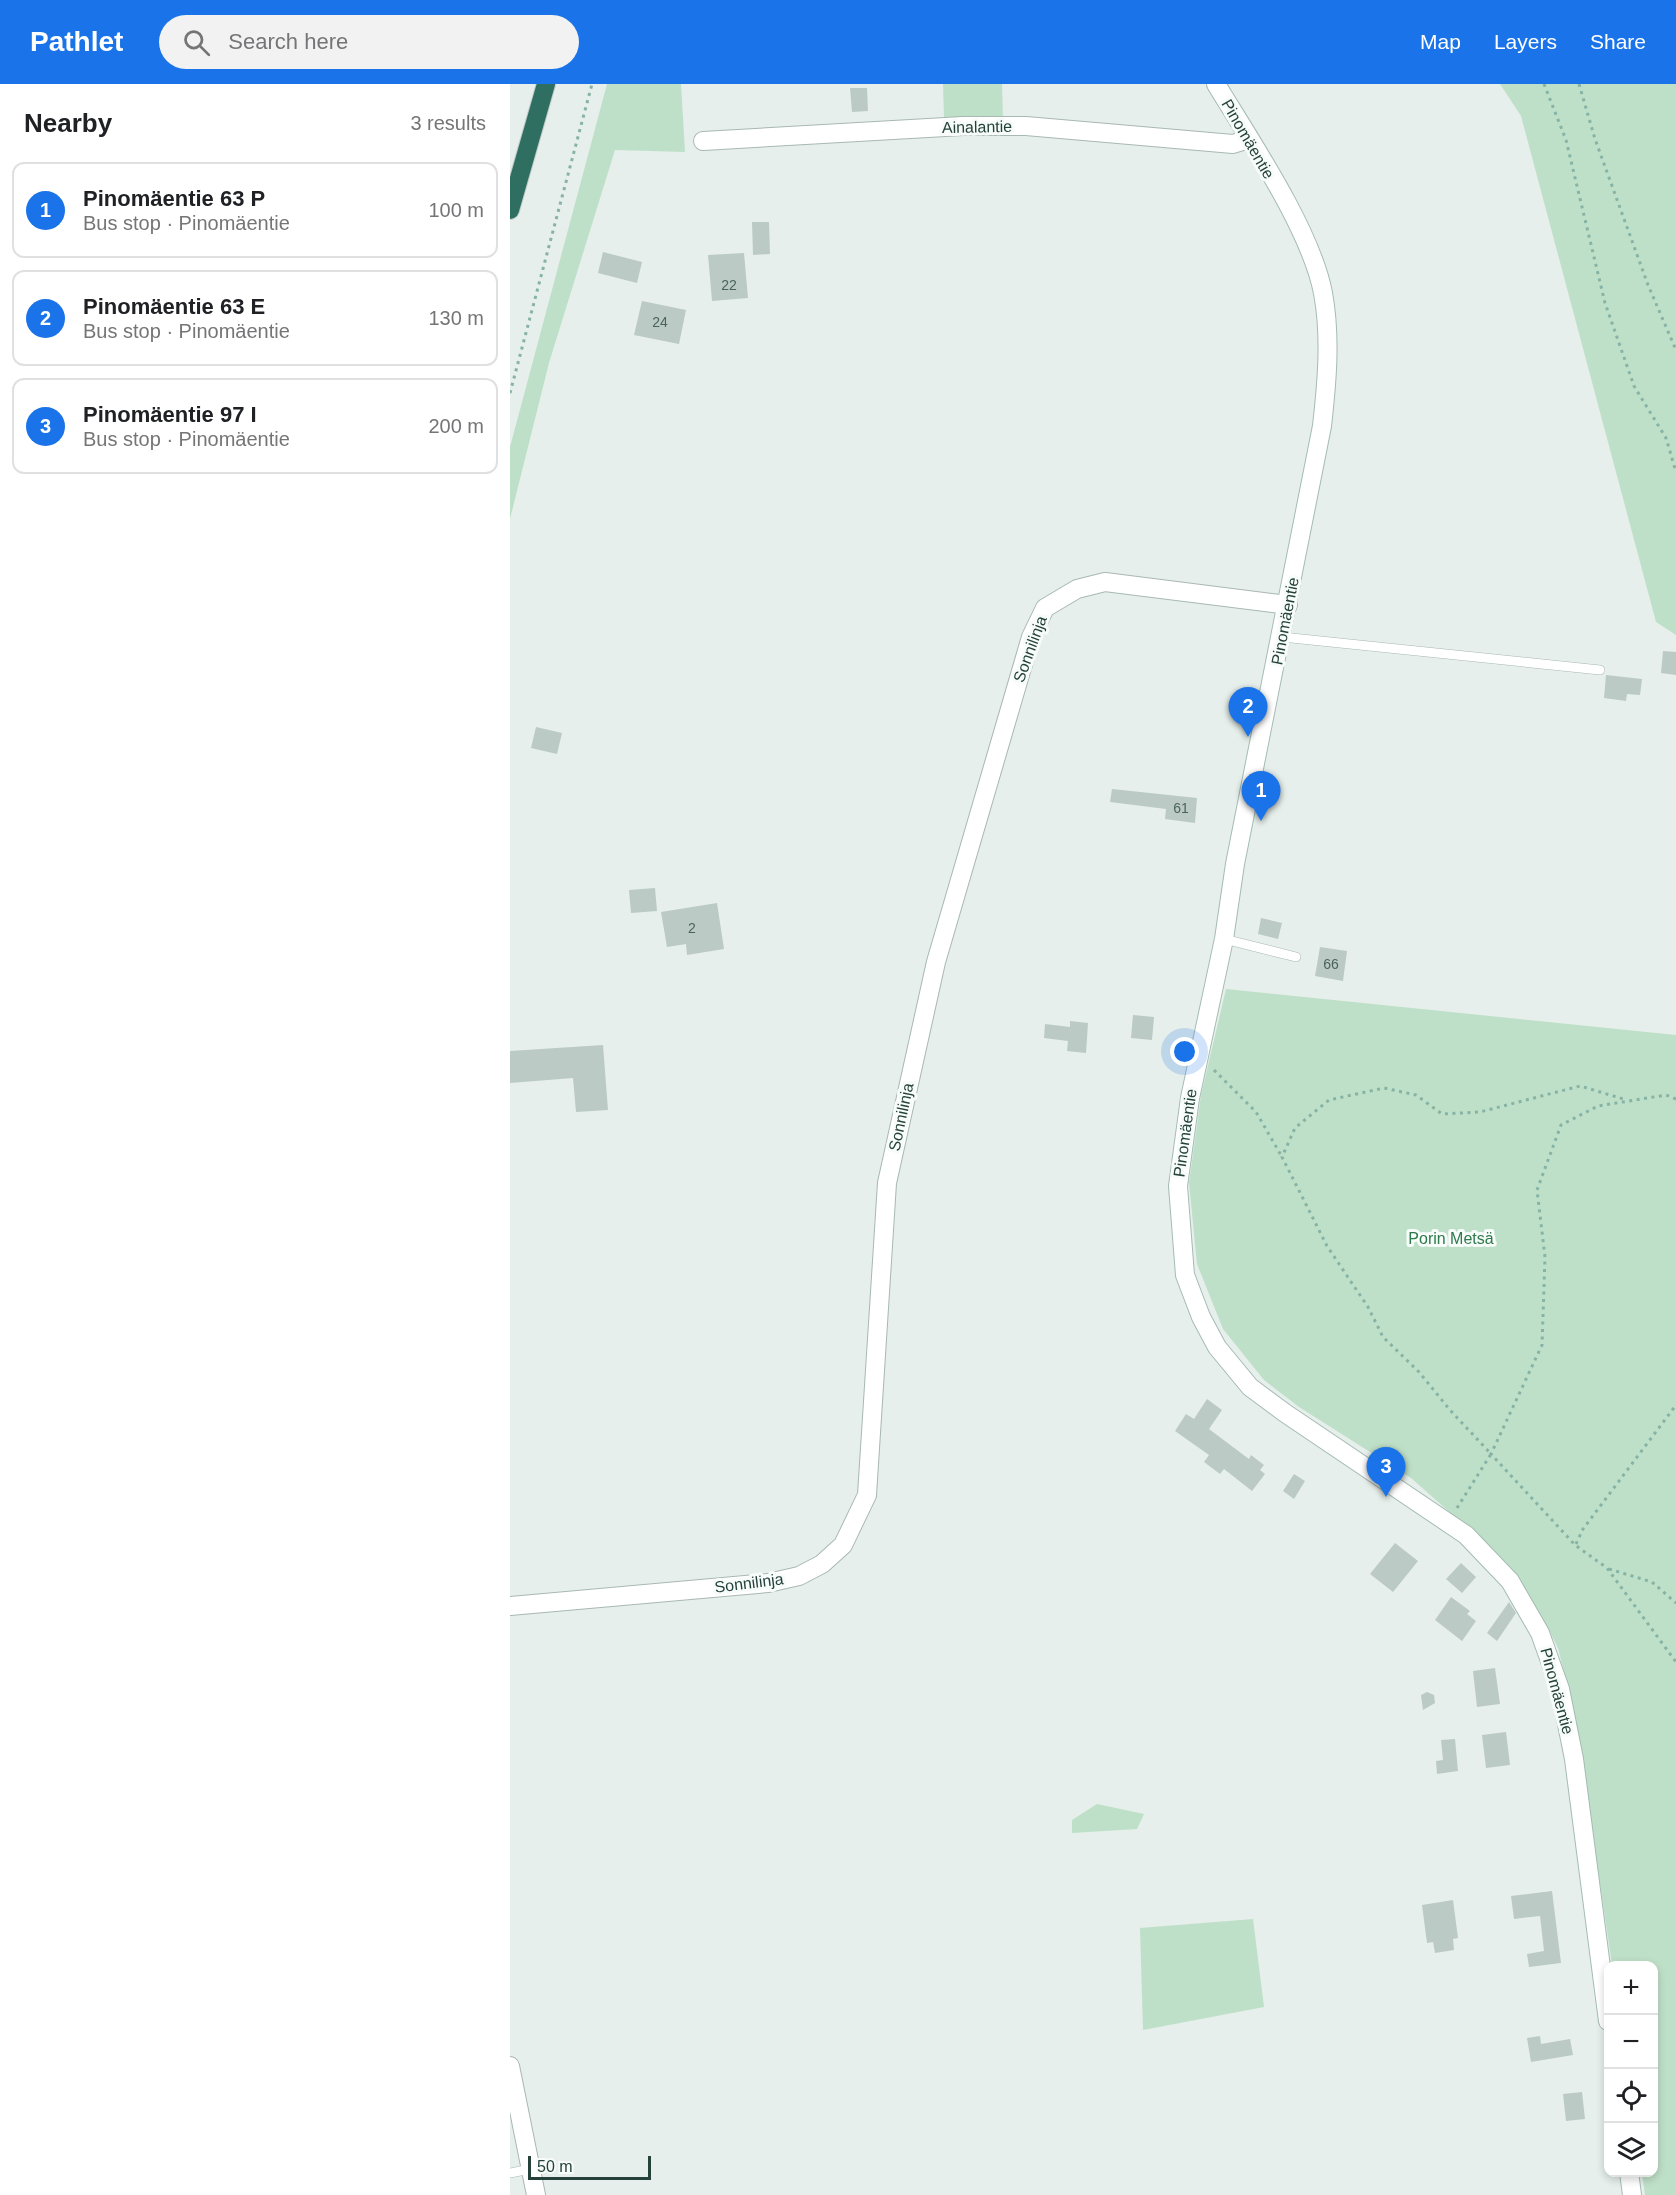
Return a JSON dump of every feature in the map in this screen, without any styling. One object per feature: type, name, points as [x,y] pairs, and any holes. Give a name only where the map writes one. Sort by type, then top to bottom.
[{"type":"highway","points":[[510,210],[546,84]]},
{"type":"street","name":"Pinomäentie","points":[[1216,84],[1249,139],[1308,249],[1322,291],[1327,329],[1327,376],[1322,426],[1282,637],[1235,864],[1224,939],[1198,1051],[1178,1186],[1185,1275],[1201,1317],[1217,1347],[1250,1387],[1466,1536],[1510,1581],[1549,1650],[1560,1689],[1574,1759],[1607,2015]]},
{"type":"street","name":"Ainalantie","points":[[703,141],[963,126],[1026,126],[1233,144],[1249,139]]},
{"type":"street","name":"Sonnilinja","points":[[510,1606],[768,1583],[799,1576],[822,1564],[843,1545],[867,1495],[887,1183],[936,962],[1031,637],[1045,608],[1077,589],[1105,582],[1288,605]]},
{"type":"street","points":[[510,2066],[536,2195]]},
{"type":"street","points":[[1630,2177],[1632,2195]]},
{"type":"lane","points":[[1282,637],[1600,670]]},
{"type":"lane","points":[[1224,939],[1296,957]]},
{"type":"lane","points":[[510,2173],[530,2169]]},
{"type":"path","points":[[510,393],[592,84]]},
{"type":"path","points":[[1544,84],[1566,140],[1605,303],[1634,386],[1666,438],[1676,472]]},
{"type":"path","points":[[1579,84],[1594,139],[1648,285],[1676,350]]},
{"type":"path","points":[[1198,1051],[1224,1082],[1257,1112],[1327,1246],[1368,1307],[1383,1337],[1419,1372],[1450,1410],[1575,1545],[1607,1568],[1676,1662]]},
{"type":"path","points":[[1282,1157],[1294,1128],[1329,1100],[1384,1088],[1416,1095],[1442,1114],[1480,1112],[1581,1086],[1627,1100]]},
{"type":"path","points":[[1447,1523],[1491,1454],[1542,1346],[1545,1257],[1538,1190],[1561,1125],[1598,1106],[1666,1095],[1676,1099]]},
{"type":"path","points":[[1575,1545],[1583,1529],[1676,1405]]},
{"type":"path","points":[[1607,1568],[1652,1582],[1676,1603]]},
{"type":"green space","points":[[607,84],[681,84],[685,152],[615,150],[549,363],[510,519],[510,447]]},
{"type":"green space","points":[[943,84],[1002,84],[1003,118],[944,118]]},
{"type":"green space","points":[[1500,84],[1676,84],[1676,635],[1656,622],[1521,116]]},
{"type":"green space","name":"Porin Metsä","points":[[1226,989],[1676,1035],[1676,2195],[1645,2195],[1643,2177],[1658,2177],[1658,1961],[1611,1961],[1576,1720],[1558,1648],[1549,1630],[1516,1580],[1472,1532],[1411,1478],[1299,1407],[1264,1380],[1223,1329],[1197,1264],[1189,1183],[1201,1095]]},
{"type":"green space","points":[[1097,1804],[1144,1814],[1137,1829],[1072,1833],[1072,1820]]},
{"type":"green space","points":[[1253,1919],[1264,2007],[1143,2030],[1140,1928]]},
{"type":"building","points":[[850,88],[867,88],[868,111],[852,112]]},
{"type":"building","points":[[752,222],[769,222],[770,254],[753,255]]},
{"type":"building","points":[[603,252],[642,262],[637,283],[598,273]]},
{"type":"building","points":[[744,253],[748,298],[712,301],[708,255]]},
{"type":"building","points":[[642,301],[686,310],[679,344],[634,335]]},
{"type":"building","points":[[1663,651],[1676,652],[1676,675],[1661,673]]},
{"type":"building","points":[[1606,675],[1642,679],[1640,695],[1627,694],[1626,701],[1604,698]]},
{"type":"building","points":[[536,727],[562,733],[557,754],[531,748]]},
{"type":"building","points":[[1112,789],[1197,798],[1195,823],[1165,819],[1166,809],[1110,802]]},
{"type":"building","points":[[655,888],[657,911],[631,913],[629,890]]},
{"type":"building","points":[[717,903],[724,949],[687,955],[686,944],[667,947],[661,912]]},
{"type":"building","points":[[1261,918],[1282,923],[1278,939],[1258,934]]},
{"type":"building","points":[[1320,947],[1347,951],[1343,981],[1315,976]]},
{"type":"building","points":[[1133,1015],[1154,1017],[1152,1040],[1131,1038]]},
{"type":"building","points":[[1070,1021],[1088,1023],[1086,1053],[1067,1051],[1068,1041],[1044,1038],[1045,1024],[1070,1027]]},
{"type":"building","points":[[603,1045],[608,1110],[576,1112],[573,1078],[510,1083],[510,1051]]},
{"type":"building","points":[[1207,1399],[1222,1410],[1209,1429],[1249,1459],[1251,1455],[1264,1465],[1260,1470],[1265,1474],[1252,1491],[1224,1469],[1220,1474],[1204,1462],[1209,1455],[1175,1431],[1186,1414],[1194,1419]]},
{"type":"building","points":[[1294,1474],[1305,1481],[1294,1499],[1283,1491]]},
{"type":"building","points":[[1395,1543],[1418,1561],[1393,1592],[1370,1574]]},
{"type":"building","points":[[1461,1563],[1476,1577],[1462,1593],[1446,1579]]},
{"type":"building","points":[[1451,1597],[1470,1611],[1467,1614],[1476,1621],[1462,1641],[1435,1620]]},
{"type":"building","points":[[1509,1602],[1516,1613],[1497,1641],[1487,1633]]},
{"type":"building","points":[[1495,1668],[1500,1704],[1477,1707],[1473,1671]]},
{"type":"building","points":[[1427,1692],[1434,1695],[1435,1703],[1423,1710],[1421,1695]]},
{"type":"building","points":[[1506,1732],[1510,1765],[1486,1768],[1482,1735]]},
{"type":"building","points":[[1455,1739],[1458,1771],[1437,1774],[1436,1761],[1443,1760],[1441,1740]]},
{"type":"building","points":[[1552,1891],[1561,1963],[1529,1967],[1527,1954],[1544,1951],[1540,1916],[1514,1919],[1511,1896]]},
{"type":"building","points":[[1453,1900],[1458,1938],[1453,1939],[1454,1950],[1435,1953],[1433,1942],[1427,1943],[1422,1905]]},
{"type":"building","points":[[1540,2036],[1541,2044],[1570,2039],[1573,2055],[1531,2062],[1527,2038]]},
{"type":"building","points":[[1582,2092],[1585,2119],[1566,2121],[1563,2094]]},
{"type":"place","name":"Pinomäentie 63 E","points":[[1248,737]]},
{"type":"place","name":"Pinomäentie 63 P","points":[[1261,821]]},
{"type":"place","name":"Pinomäentie 97 I","points":[[1386,1497]]}]
